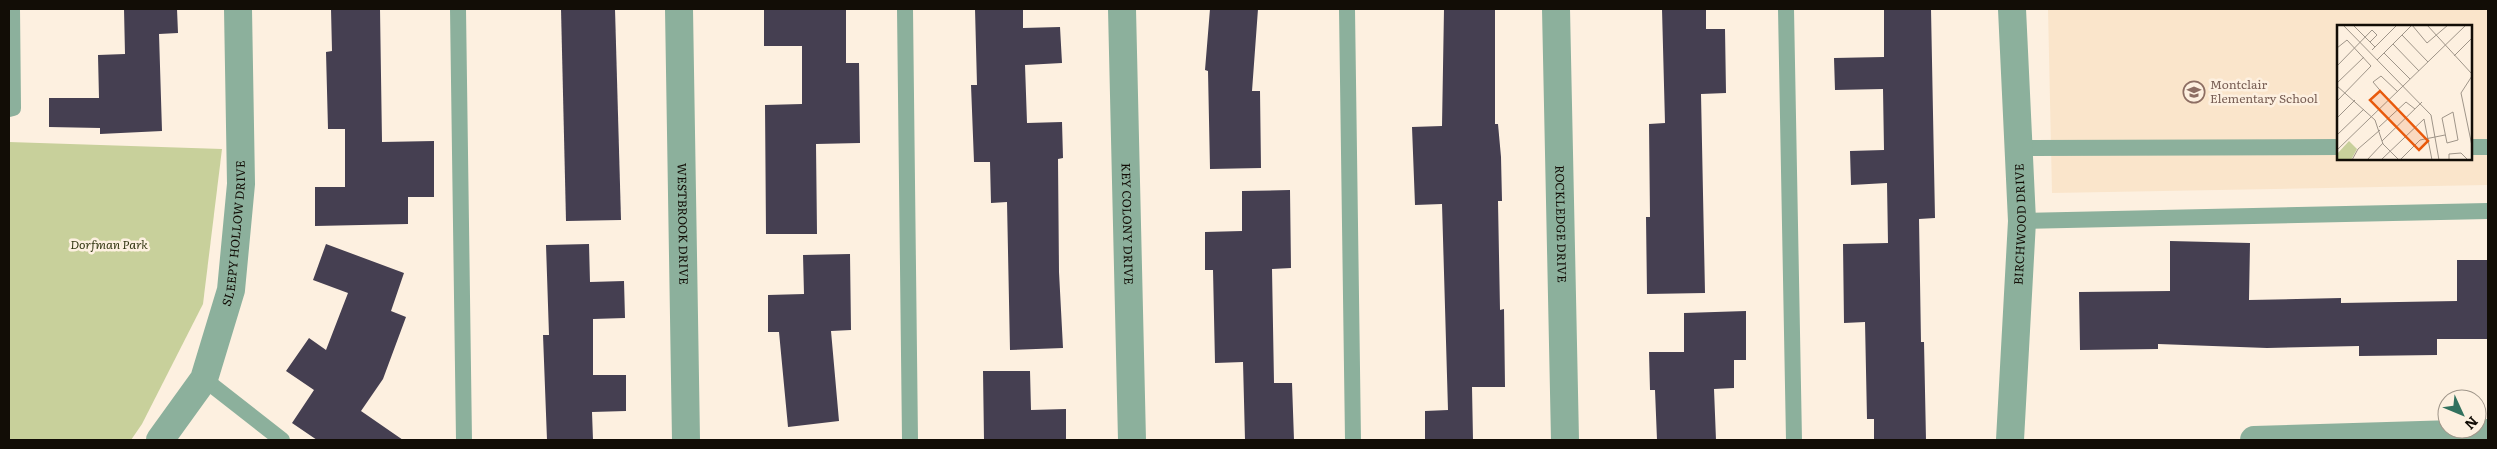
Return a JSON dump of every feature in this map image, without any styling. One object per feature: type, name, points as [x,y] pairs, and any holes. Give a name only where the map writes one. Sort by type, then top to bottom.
[{"type":"street","name":"SLEEPY HOLLOW DRIVE","points":[[160,440],[204,378],[232,290],[241,184],[238,9]]},
{"type":"street","name":"WESTBROOK DRIVE","points":[[679,9],[686,440]]},
{"type":"street","name":"KEY COLONY DRIVE","points":[[1122,9],[1132,440]]},
{"type":"street","name":"ROCKLEDGE DRIVE","points":[[1556,9],[1564,440]]},
{"type":"street","name":"BIRCHWOOD DRIVE","points":[[2010,440],[2022,221],[2012,9]]},
{"type":"street","points":[[2254,440],[2488,433]]},
{"type":"lane","points":[[9,109],[13,108],[12,9]]},
{"type":"lane","points":[[458,9],[464,440]]},
{"type":"lane","points":[[905,9],[910,440]]},
{"type":"lane","points":[[1347,9],[1353,440]]},
{"type":"lane","points":[[1786,9],[1794,440]]},
{"type":"lane","points":[[2019,148],[2337,147]]},
{"type":"lane","points":[[2472,147],[2488,147]]},
{"type":"lane","points":[[2022,221],[2488,211]]},
{"type":"lane","points":[[204,378],[282,440]]},
{"type":"shaded area","name":"Montclair Elementary School","points":[[2048,9],[2488,9],[2488,185],[2052,193]]},
{"type":"green space","name":"Dorfman Park","points":[[9,142],[222,149],[203,304],[142,424],[131,440],[9,440]]},
{"type":"building","points":[[124,9],[177,9],[178,33],[159,34],[162,131],[100,134],[100,128],[49,127],[49,98],[99,98],[98,55],[125,54]]},
{"type":"building","points":[[331,9],[380,9],[382,142],[434,141],[434,197],[408,197],[408,224],[315,226],[315,187],[345,187],[345,129],[328,129],[326,52],[332,51]]},
{"type":"building","points":[[561,9],[615,9],[621,220],[566,221]]},
{"type":"building","points":[[764,9],[846,9],[846,63],[859,63],[860,143],[816,144],[817,234],[766,234],[765,105],[802,104],[802,46],[764,46]]},
{"type":"building","points":[[975,9],[1023,9],[1023,28],[1060,27],[1062,63],[1025,65],[1027,123],[1062,122],[1063,158],[1058,159],[1059,272],[1063,348],[1010,350],[1007,202],[991,203],[990,162],[974,162],[971,85],[977,85]]},
{"type":"building","points":[[1210,9],[1258,9],[1252,91],[1260,91],[1261,168],[1210,169],[1208,71],[1205,70]]},
{"type":"building","points":[[1444,9],[1495,9],[1495,124],[1498,124],[1501,157],[1502,201],[1498,201],[1500,310],[1504,309],[1505,387],[1472,387],[1473,440],[1425,440],[1425,411],[1448,410],[1442,204],[1415,205],[1412,127],[1442,126]]},
{"type":"building","points":[[1662,9],[1706,9],[1706,29],[1725,29],[1726,93],[1701,94],[1705,293],[1647,294],[1646,217],[1650,217],[1649,124],[1665,123]]},
{"type":"building","points":[[1884,9],[1931,9],[1935,218],[1919,219],[1921,342],[1924,342],[1926,440],[1874,440],[1874,419],[1867,419],[1865,322],[1844,323],[1843,244],[1888,243],[1887,183],[1851,185],[1850,151],[1884,150],[1883,89],[1835,90],[1834,58],[1884,57]]},
{"type":"building","points":[[1290,190],[1291,268],[1272,269],[1274,383],[1292,383],[1294,440],[1245,440],[1243,362],[1215,363],[1213,270],[1205,270],[1205,232],[1242,231],[1242,191]]},
{"type":"building","points":[[2170,241],[2250,243],[2249,300],[2341,298],[2341,303],[2457,301],[2457,260],[2488,260],[2488,339],[2437,339],[2437,355],[2359,356],[2359,346],[2267,348],[2158,344],[2158,349],[2080,350],[2079,292],[2170,291]]},
{"type":"building","points":[[326,244],[404,273],[391,311],[406,317],[383,379],[361,411],[403,440],[317,440],[292,423],[314,390],[286,371],[309,338],[326,350],[348,293],[313,280]]},
{"type":"building","points":[[589,244],[590,282],[624,281],[625,318],[593,319],[593,375],[626,375],[626,411],[592,412],[593,440],[547,440],[543,335],[549,335],[546,245]]},
{"type":"building","points":[[850,254],[851,330],[831,331],[839,421],[788,427],[779,332],[768,332],[768,295],[804,294],[803,255]]},
{"type":"building","points":[[1746,311],[1746,360],[1734,360],[1734,388],[1714,389],[1716,440],[1657,440],[1655,390],[1650,390],[1649,352],[1684,352],[1684,313]]},
{"type":"building","points":[[983,371],[1030,371],[1031,410],[1066,409],[1066,440],[984,440]]},
{"type":"place","name":"Montclair Elementary School","points":[[2194,92]]}]
